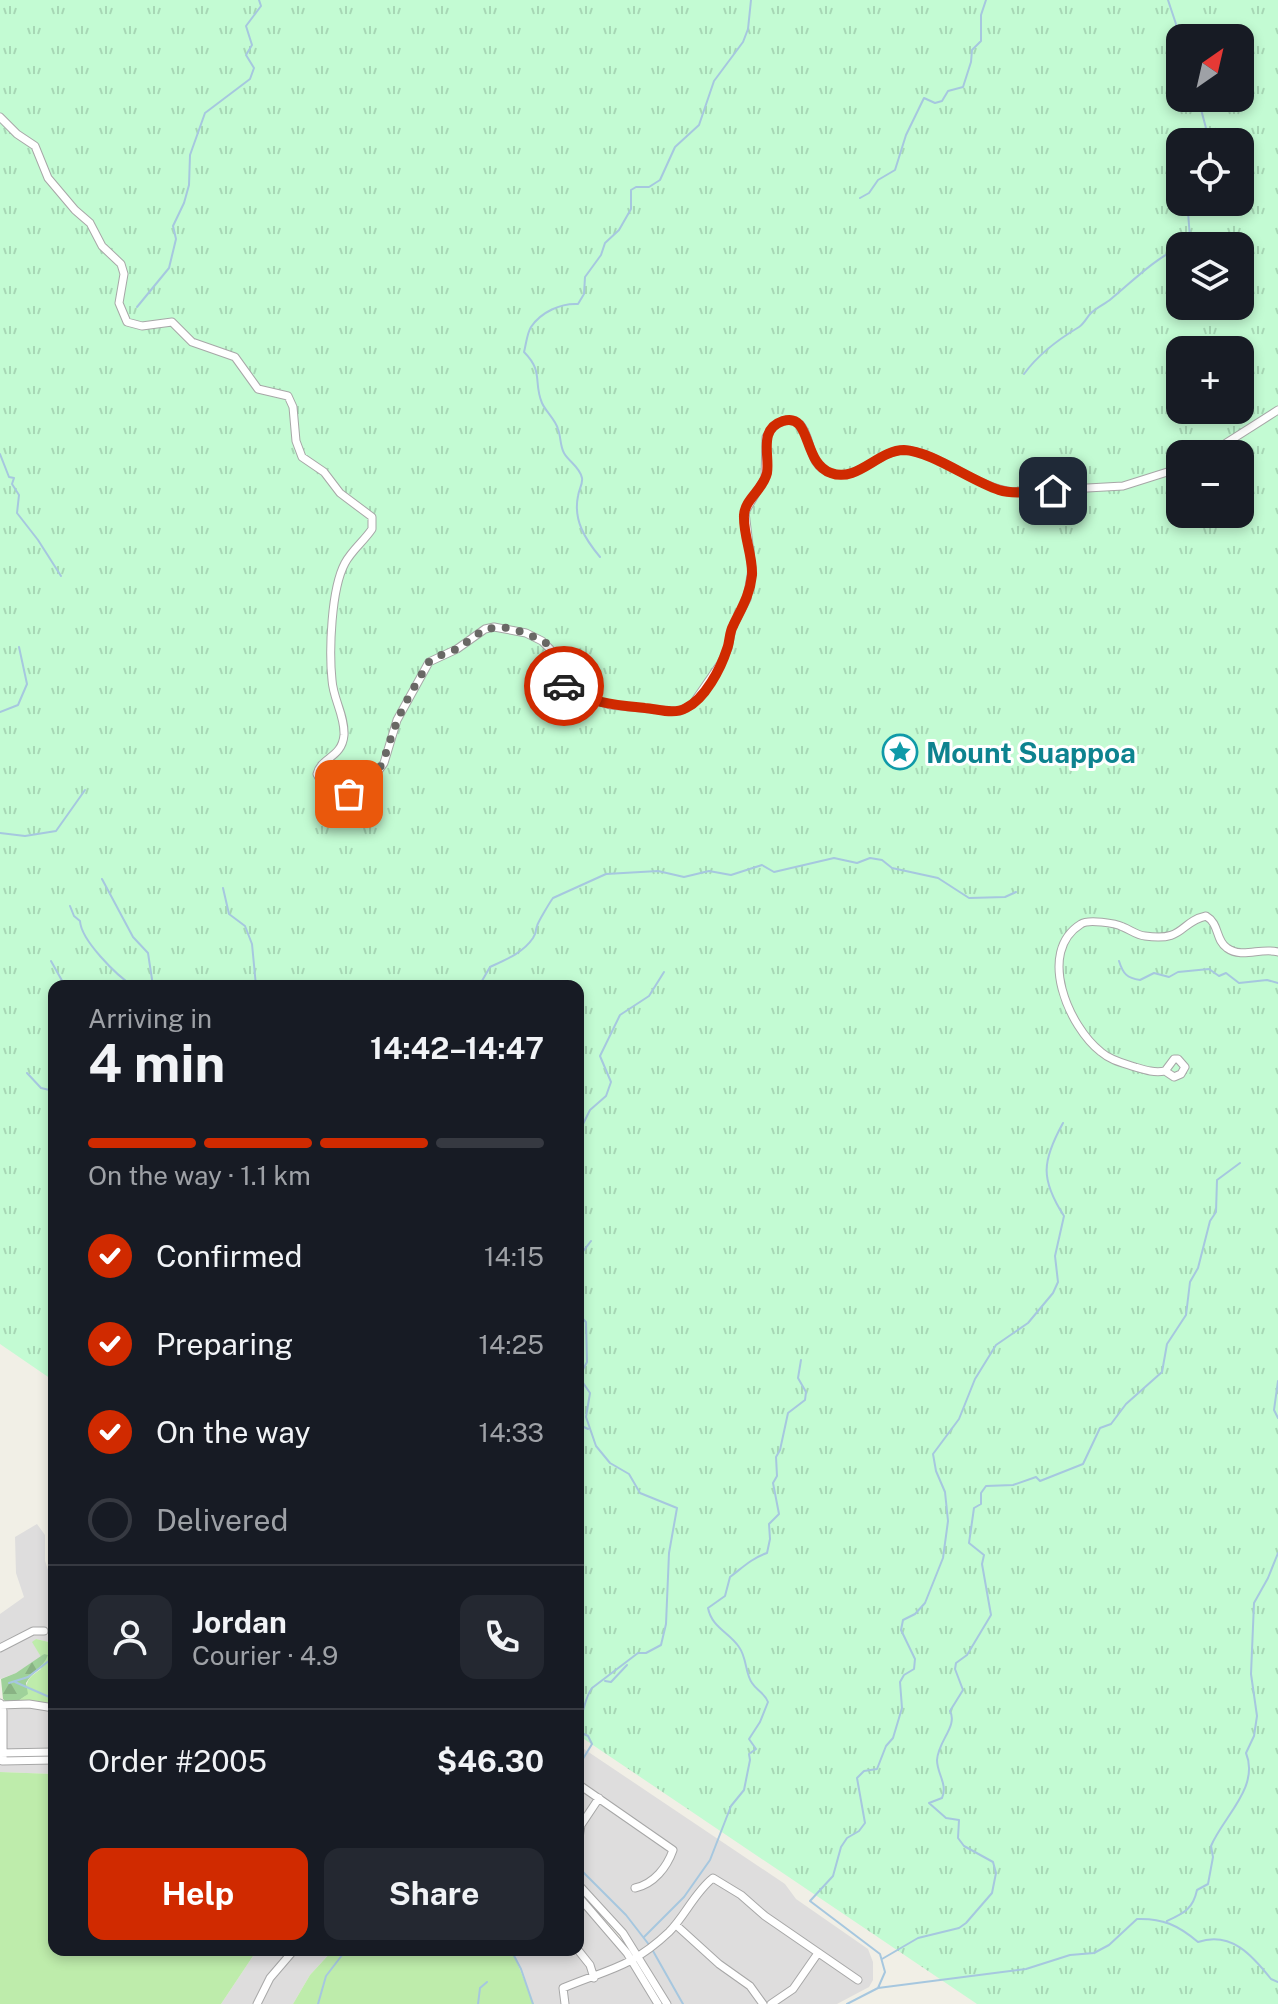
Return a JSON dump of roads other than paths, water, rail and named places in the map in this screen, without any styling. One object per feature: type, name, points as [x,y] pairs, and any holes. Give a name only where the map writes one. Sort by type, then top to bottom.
[{"type":"street","points":[[0,117],[35,146],[48,178],[90,223],[102,246],[121,264],[124,274],[119,303],[127,322],[142,326],[172,322],[192,342],[235,357],[258,389],[288,396],[293,407],[296,441],[302,457],[324,472],[340,493],[372,517],[372,529],[347,560],[335,596],[332,683],[344,735],[338,752],[321,766],[317,774],[324,787],[337,794],[356,792],[378,774],[387,757],[397,720],[429,662],[457,649],[485,629],[511,628],[542,641],[550,649],[564,685],[588,698],[610,705],[671,711],[680,711],[695,702],[724,657],[732,628],[747,599],[752,569],[745,512],[765,478],[766,437],[782,421],[791,420],[800,424],[814,460],[822,468],[838,475],[852,472],[899,450],[918,453],[1000,490],[1015,492],[1123,486],[1166,472]]},
{"type":"street","points":[[1231,440],[1278,410]]},
{"type":"street","points":[[1165,1071],[1145,1070],[1106,1056],[1075,1024],[1061,984],[1059,966],[1064,945],[1077,927],[1090,921],[1117,925],[1146,936],[1167,937],[1178,934],[1194,920],[1206,916],[1216,924],[1227,948],[1245,953],[1262,949],[1278,952]]},
{"type":"street","points":[[0,1648],[33,1631],[44,1631]]},
{"type":"street","points":[[2,1757],[0,1705],[48,1707]]},
{"type":"street","points":[[2,1757],[48,1753]]},
{"type":"street","points":[[2,1757],[48,1760]]},
{"type":"street","points":[[584,1788],[673,1850],[655,1879],[646,1886],[635,1888]]},
{"type":"street","points":[[584,1820],[599,1798]]},
{"type":"street","points":[[565,2004],[563,1988],[594,1978],[639,1956],[676,1925],[713,1878],[858,1980]]},
{"type":"street","points":[[584,1898],[600,1920],[639,1956],[667,2004]]},
{"type":"street","points":[[676,1925],[724,1968],[750,1986],[763,2004]]},
{"type":"street","points":[[771,2004],[793,1989],[818,1953]]},
{"type":"street","points":[[257,2004],[270,1978],[289,1956]]},
{"type":"street","points":[[583,1956],[594,1978]]},
{"type":"street","points":[[639,1956],[658,2004]]},
{"type":"waterway","points":[[137,307],[169,268],[176,239],[173,226],[184,203],[189,185],[190,155],[205,113],[250,79],[254,68],[246,55],[252,45],[246,26],[261,6],[259,0]]},
{"type":"waterway","points":[[600,557],[579,521],[577,505],[582,478],[564,453],[557,425],[542,403],[534,365],[524,352],[528,336],[535,322],[546,313],[565,305],[578,304],[584,294],[585,277],[601,255],[605,243],[619,230],[631,209],[631,190],[649,187],[660,180],[675,147],[699,125],[714,81],[743,42],[748,29],[751,0]]},
{"type":"waterway","points":[[860,198],[869,193],[878,180],[895,170],[906,135],[924,98],[935,103],[942,101],[948,91],[963,87],[972,50],[981,41],[981,15],[986,0]]},
{"type":"waterway","points":[[1168,0],[1176,24]]},
{"type":"waterway","points":[[1202,112],[1206,128]]},
{"type":"waterway","points":[[1188,216],[1190,232]]},
{"type":"waterway","points":[[1024,374],[1043,353],[1081,326],[1093,311],[1166,255]]},
{"type":"waterway","points":[[0,454],[9,477],[14,478],[12,484],[19,495],[17,513],[61,576]]},
{"type":"waterway","points":[[0,712],[18,705],[27,684],[19,647]]},
{"type":"waterway","points":[[0,833],[25,836],[56,831],[85,790]]},
{"type":"waterway","points":[[482,980],[490,967],[513,956],[529,943],[553,898],[606,874],[658,871],[684,877],[709,871],[731,875],[762,865],[774,872],[834,858],[857,863],[870,858],[882,860],[892,868],[938,878],[969,898],[1005,897],[1016,892]]},
{"type":"waterway","points":[[102,879],[133,937],[148,953],[152,980]]},
{"type":"waterway","points":[[223,888],[229,914],[245,926],[252,944],[255,980]]},
{"type":"waterway","points":[[70,906],[86,938],[109,966],[126,980]]},
{"type":"waterway","points":[[51,961],[62,980]]},
{"type":"waterway","points":[[1119,961],[1126,975],[1140,980],[1154,973],[1169,977],[1178,972],[1209,969],[1219,976],[1226,973],[1239,983],[1267,980],[1278,983]]},
{"type":"waterway","points":[[584,1122],[590,1110],[606,1096],[611,1082],[600,1056],[620,1015],[649,996],[664,972]]},
{"type":"waterway","points":[[27,1073],[41,1088],[48,1090]]},
{"type":"waterway","points":[[878,1988],[885,1972],[880,1954],[810,1901],[833,1876],[841,1847],[847,1838],[865,1823],[857,1778],[864,1771],[877,1769],[886,1746],[893,1738],[902,1708],[900,1682],[904,1675],[914,1669],[915,1659],[901,1630],[903,1620],[915,1614],[925,1603],[943,1558],[948,1521],[945,1492],[933,1454],[959,1419],[975,1379],[996,1345],[1028,1323],[1053,1293],[1058,1282],[1055,1256],[1064,1216],[1051,1191],[1047,1170],[1051,1148],[1063,1123]]},
{"type":"waterway","points":[[882,1959],[918,1938],[959,1928],[992,1893],[996,1873],[993,1862],[964,1846],[958,1838],[959,1820],[946,1818],[929,1803],[942,1798],[944,1793],[937,1760],[950,1728],[950,1711],[963,1690],[955,1669],[956,1663],[967,1655],[991,1615],[982,1564],[984,1555],[969,1543],[974,1508],[981,1504],[981,1493],[986,1486],[1013,1485],[1036,1477],[1040,1481],[1083,1464],[1100,1428],[1111,1424],[1126,1404],[1162,1372],[1167,1344],[1186,1315],[1190,1282],[1198,1268],[1210,1221],[1216,1212],[1217,1180],[1240,1163]]},
{"type":"waterway","points":[[584,1250],[591,1241]]},
{"type":"waterway","points":[[584,1320],[587,1362],[584,1368]]},
{"type":"waterway","points":[[644,1937],[684,1897],[710,1860],[731,1806],[744,1790],[749,1754],[756,1749],[749,1739],[768,1702],[750,1679],[739,1647],[713,1620],[708,1608],[725,1596],[730,1577],[767,1553],[769,1524],[779,1514],[773,1483],[777,1476],[776,1457],[788,1413],[805,1400],[806,1392],[798,1378],[801,1360]]},
{"type":"waterway","points":[[1278,1381],[1274,1410],[1278,1418]]},
{"type":"waterway","points":[[584,1384],[590,1393],[586,1417],[596,1446],[610,1463],[629,1474],[640,1493],[677,1508],[669,1553],[666,1624],[661,1645],[646,1653],[638,1653],[592,1688],[584,1707]]},
{"type":"waterway","points":[[584,1427],[588,1429]]},
{"type":"waterway","points":[[1167,1921],[1187,1910],[1197,1890],[1208,1884],[1213,1857],[1211,1846],[1248,1778],[1246,1753],[1254,1736],[1257,1716],[1251,1674],[1254,1603],[1278,1553]]},
{"type":"waterway","points":[[9,1683],[28,1677],[48,1662]]},
{"type":"waterway","points":[[605,1681],[611,1682],[627,1665]]},
{"type":"waterway","points":[[15,1682],[48,1696]]},
{"type":"waterway","points":[[584,1734],[592,1744],[584,1757]]},
{"type":"waterway","points":[[584,1873],[626,1915],[650,1946]]},
{"type":"waterway","points":[[847,2004],[878,1988],[1026,1969],[1070,1955],[1094,1953],[1109,1945],[1137,1919],[1169,1924],[1198,1942],[1221,1940],[1240,1947],[1271,1979],[1278,1982]]},
{"type":"waterway","points":[[653,1951],[683,2004]]},
{"type":"waterway","points":[[318,2004],[326,1976],[341,1956]]},
{"type":"waterway","points":[[514,1956],[533,2004]]},
{"type":"waterway","points":[[478,2004],[480,1988],[487,1982]]},
{"type":"place","name":"Mount Suappoa","points":[[900,752]]}]
